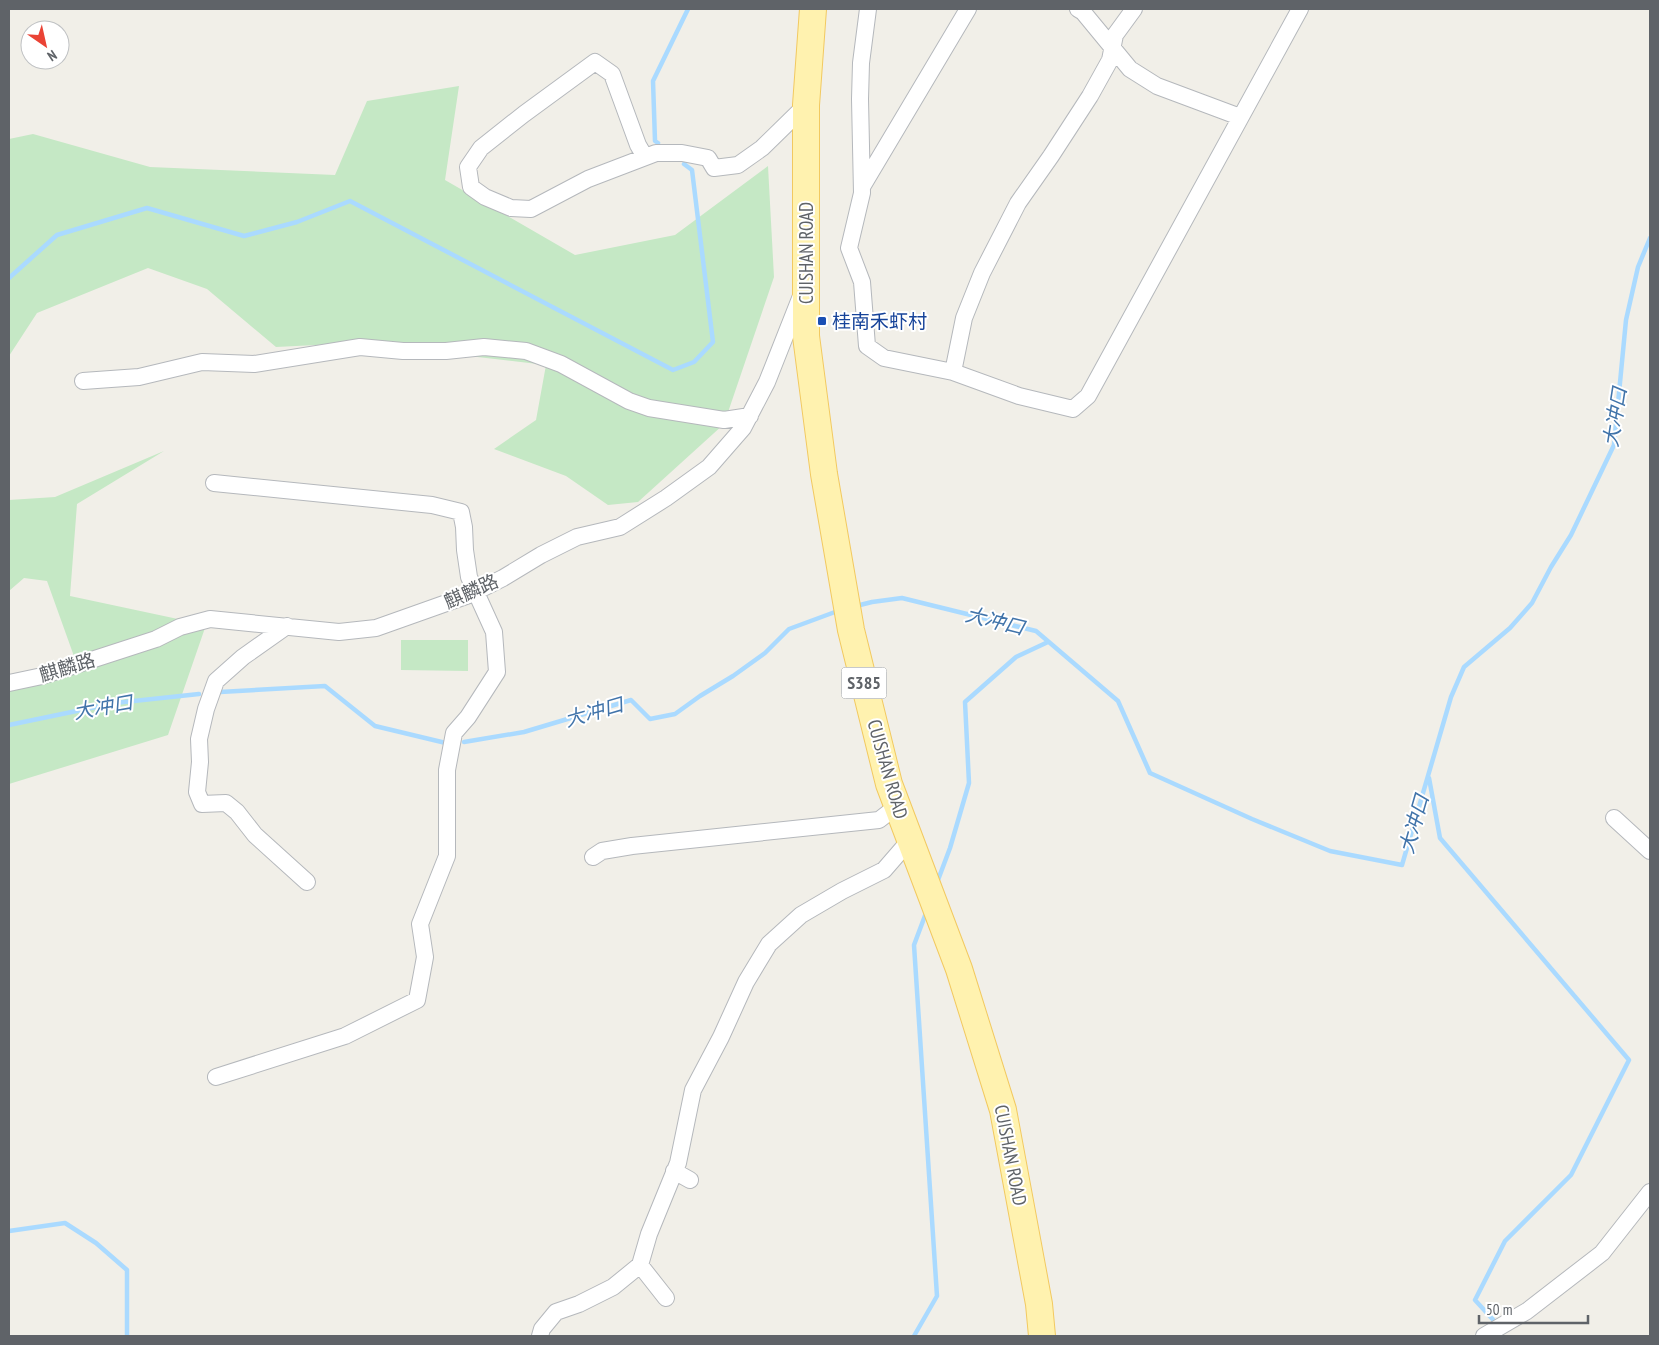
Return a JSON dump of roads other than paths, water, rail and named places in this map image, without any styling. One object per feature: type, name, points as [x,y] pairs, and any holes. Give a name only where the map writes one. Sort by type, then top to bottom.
[{"type":"main road","name":"CUISHAN ROAD","points":[[813,9],[806,105],[806,336],[824,474],[851,630],[889,784],[959,968],[1003,1110],[1039,1304],[1042,1336]]},
{"type":"street","points":[[868,9],[861,63],[862,194],[849,248],[862,282],[867,346],[884,358],[953,372],[1019,396],[1073,409],[1088,396],[1300,9]]},
{"type":"street","points":[[862,187],[968,9]]},
{"type":"street","points":[[1078,9],[1083,12],[1130,69],[1157,86],[1240,118]]},
{"type":"street","points":[[953,372],[964,318],[982,273],[1018,203],[1090,96],[1110,60],[1115,35],[1134,9]]},
{"type":"street","points":[[645,157],[638,145],[612,74],[595,62],[481,148],[468,167],[471,187],[484,198],[510,208],[531,209],[588,179],[656,153],[682,153],[708,158],[714,168],[738,165],[762,148],[806,105]]},
{"type":"street","name":"麒麟路","points":[[9,683],[42,676],[156,639],[180,627],[210,619],[338,632],[376,628],[476,592],[577,537],[620,527],[666,498],[709,467],[744,428],[768,382],[806,282]]},
{"type":"street","points":[[83,381],[138,377],[202,362],[254,364],[360,347],[403,351],[437,351],[484,346],[526,351],[552,361],[629,401],[649,408],[724,420],[750,416]]},
{"type":"street","points":[[214,483],[432,505],[461,512],[469,577],[494,632],[497,672],[468,717],[454,733],[447,770],[447,856],[420,924],[425,957],[417,1000],[345,1036],[216,1077]]},
{"type":"street","points":[[287,626],[243,657],[216,681],[206,709],[199,739],[200,762],[197,792],[202,804],[226,803],[237,812],[255,835],[306,882]]},
{"type":"street","points":[[593,857],[602,851],[632,846],[879,820],[898,806]]},
{"type":"street","points":[[1614,818],[1650,851]]},
{"type":"street","points":[[540,1336],[542,1329],[556,1312],[579,1304],[613,1287],[640,1264],[649,1234],[678,1163],[694,1090],[746,982],[769,944],[802,915],[842,891],[884,870],[910,840]]},
{"type":"street","points":[[674,1171],[690,1180]]},
{"type":"street","points":[[1489,1333],[1527,1311],[1602,1253],[1650,1192]]},
{"type":"street","points":[[640,1264],[666,1298]]},
{"type":"waterway","points":[[658,143],[655,141],[653,81],[688,9]]},
{"type":"waterway","points":[[9,278],[57,235],[147,208],[244,236],[297,222],[350,201],[673,370],[694,362],[713,342],[692,170],[684,164]]},
{"type":"waterway","name":"大冲口","points":[[860,605],[902,598],[1036,631],[1118,701],[1150,773],[1252,819],[1330,851],[1402,865],[1451,697],[1464,667],[1510,628],[1532,603],[1571,535],[1614,445],[1626,320],[1638,267],[1650,238]]},
{"type":"waterway","name":"大冲口","points":[[464,742],[524,732],[631,700],[650,719],[675,714],[765,653],[789,629],[835,612]]},
{"type":"waterway","points":[[938,880],[950,848],[969,783],[965,702],[1016,657],[1048,642]]},
{"type":"waterway","name":"大冲口","points":[[220,692],[325,686],[375,726],[450,744]]},
{"type":"waterway","name":"大冲口","points":[[9,725],[115,703],[199,694]]},
{"type":"waterway","points":[[1429,778],[1440,838],[1629,1060],[1571,1175],[1505,1241],[1475,1300],[1497,1324]]},
{"type":"waterway","points":[[914,1336],[937,1296],[914,945],[926,913]]},
{"type":"waterway","points":[[9,1231],[65,1223],[96,1243],[127,1270],[127,1336]]},
{"type":"place","name":"桂南禾虾村","points":[[822,321]]}]
